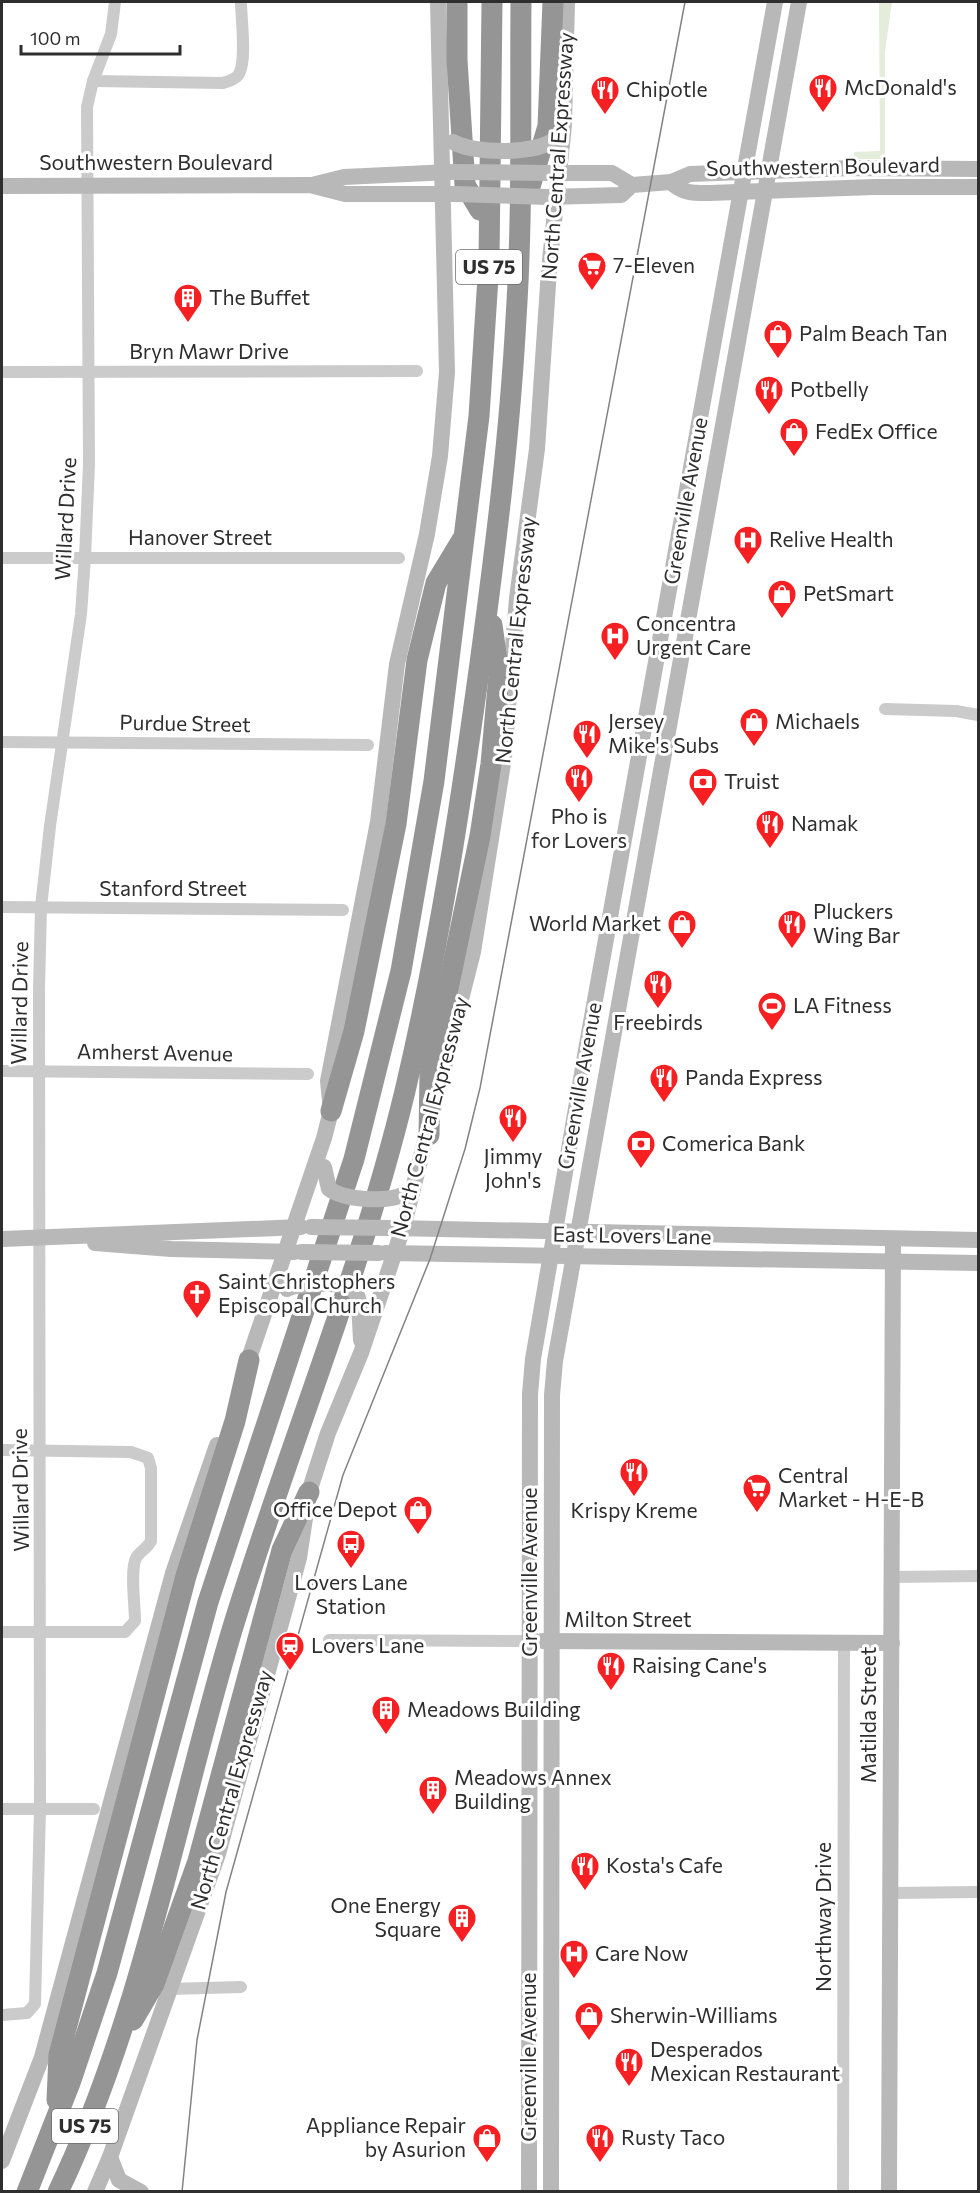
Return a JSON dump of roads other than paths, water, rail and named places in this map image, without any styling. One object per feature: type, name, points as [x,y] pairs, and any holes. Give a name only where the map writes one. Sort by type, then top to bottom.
[{"type":"highway","points":[[457,2],[457,60],[465,185],[490,228]]},
{"type":"highway","name":"US 75","points":[[27,2192],[56,2119],[115,1945],[211,1592],[307,1310],[372,1093],[393,1009],[421,867],[467,532],[483,368],[490,228],[492,2]]},
{"type":"highway","name":"North Central Expressway","points":[[57,2192],[111,2060],[141,1965],[210,1704],[251,1569],[336,1319],[404,1096],[451,871],[508,447],[521,217],[521,2]]},
{"type":"highway","points":[[521,217],[548,126],[553,2]]},
{"type":"highway","points":[[331,1111],[354,1031],[396,824],[417,660],[436,583],[467,532]]},
{"type":"highway","points":[[429,1135],[430,1074],[480,836],[491,765],[499,675],[488,601]]},
{"type":"highway","points":[[56,2119],[62,2043],[177,1608],[235,1421],[249,1360]]},
{"type":"highway","points":[[111,2060],[154,1984],[198,1861],[282,1550],[309,1492]]},
{"type":"main road","points":[[2,2162],[42,2057],[173,1573],[267,1305],[293,1252],[293,1227],[322,1159],[331,1111],[328,1081],[378,822],[397,664],[427,534],[440,456],[447,372],[449,194],[438,2]]},
{"type":"main road","name":"North Central Expressway","points":[[95,2192],[110,2157],[214,1864],[299,1558],[309,1492],[328,1433],[361,1353],[386,1253],[418,1176],[473,952],[499,791],[517,598],[537,450],[567,2]]},
{"type":"main road","name":"Greenville Avenue","points":[[530,2192],[531,1394],[536,1332],[775,2]]},
{"type":"main road","name":"Greenville Avenue","points":[[550,2192],[552,1395],[555,1361],[576,1233],[799,2]]},
{"type":"main road","points":[[447,138],[475,150],[538,149],[559,135]]},
{"type":"main road","name":"Southwestern Boulevard","points":[[2,186],[310,185],[344,177],[448,172],[612,173],[632,185],[671,182],[690,174],[978,169]]},
{"type":"main road","points":[[815,171],[816,189]]},
{"type":"main road","name":"Southwestern Boulevard","points":[[671,182],[687,192],[740,193],[816,189],[978,187]]},
{"type":"main road","name":"Southwestern Boulevard","points":[[310,185],[345,194],[553,197],[621,195],[632,185]]},
{"type":"main road","points":[[708,369],[732,374]]},
{"type":"main road","points":[[683,516],[705,520]]},
{"type":"main road","points":[[651,689],[674,692]]},
{"type":"main road","points":[[322,1159],[329,1189],[338,1196],[389,1198],[405,1194],[418,1176]]},
{"type":"main road","points":[[2,1239],[293,1227]]},
{"type":"main road","name":"East Lovers Lane","points":[[293,1227],[978,1240]]},
{"type":"main road","points":[[38,1239],[171,1249],[293,1252]]},
{"type":"main road","name":"Matilda Street","points":[[889,2192],[893,1239]]},
{"type":"main road","name":"East Lovers Lane","points":[[293,1252],[551,1258],[978,1263]]},
{"type":"main road","points":[[267,1305],[287,1289],[296,1285],[345,1285],[355,1291],[359,1302],[361,1353]]},
{"type":"main road","name":"Milton Street","points":[[531,1641],[892,1643]]},
{"type":"main road","points":[[530,1885],[552,1884]]},
{"type":"main road","points":[[530,1998],[551,1998]]},
{"type":"main road","points":[[110,2157],[119,2180],[141,2192]]},
{"type":"street","name":"Willard Drive","points":[[2,2015],[27,2013],[36,2004],[40,1809],[38,1239],[41,907],[80,623],[85,557],[89,464],[87,107],[93,81],[111,34],[115,2]]},
{"type":"street","points":[[93,81],[223,83],[235,79],[242,62],[241,2]]},
{"type":"street","name":"Bryn Mawr Drive","points":[[2,372],[417,371]]},
{"type":"street","name":"Hanover Street","points":[[2,558],[399,558]]},
{"type":"street","points":[[885,709],[956,711],[978,715]]},
{"type":"street","name":"Purdue Street","points":[[2,742],[368,745]]},
{"type":"street","name":"Stanford Street","points":[[2,907],[343,910]]},
{"type":"street","name":"Amherst Avenue","points":[[2,1071],[308,1074]]},
{"type":"street","points":[[2,1450],[131,1452],[148,1458],[151,1468],[151,1541],[147,1549],[137,1556],[134,1564],[135,1621],[125,1632],[2,1632]]},
{"type":"street","points":[[892,1577],[978,1576]]},
{"type":"street","name":"Milton Street","points":[[329,1640],[531,1641]]},
{"type":"street","name":"Northway Drive","points":[[843,2192],[844,1642]]},
{"type":"street","points":[[2,1809],[93,1809]]},
{"type":"street","points":[[890,1893],[978,1892]]},
{"type":"street","points":[[169,1989],[241,1987]]},
{"type":"tram line","points":[[182,2192],[197,2040],[226,1892],[343,1475],[430,1259],[465,1149],[480,1088],[685,2]]},
{"type":"place","name":"McDonald's","points":[[823,114]]},
{"type":"place","name":"Chipotle","points":[[605,116]]},
{"type":"place","name":"7-Eleven","points":[[592,292]]},
{"type":"place","name":"The Buffet","points":[[188,324]]},
{"type":"place","name":"Palm Beach Tan","points":[[778,360]]},
{"type":"place","name":"Potbelly","points":[[769,416]]},
{"type":"place","name":"FedEx Office","points":[[794,458]]},
{"type":"place","name":"Relive Health","points":[[748,566]]},
{"type":"place","name":"PetSmart","points":[[782,620]]},
{"type":"place","name":"Concentra Urgent Care","points":[[615,662]]},
{"type":"place","name":"Michaels","points":[[754,748]]},
{"type":"place","name":"Jersey Mike's Subs","points":[[587,760]]},
{"type":"place","name":"Pho is for Lovers","points":[[579,804]]},
{"type":"place","name":"Truist","points":[[703,808]]},
{"type":"place","name":"Namak","points":[[770,850]]},
{"type":"place","name":"World Market","points":[[682,950]]},
{"type":"place","name":"Pluckers Wing Bar","points":[[792,950]]},
{"type":"place","name":"Freebirds","points":[[658,1010]]},
{"type":"place","name":"LA Fitness","points":[[772,1032]]},
{"type":"place","name":"Panda Express","points":[[664,1104]]},
{"type":"place","name":"Jimmy John's","points":[[513,1144]]},
{"type":"place","name":"Comerica Bank","points":[[641,1170]]},
{"type":"place","name":"Saint Christophers Episcopal Church","points":[[197,1320]]},
{"type":"place","name":"Krispy Kreme","points":[[634,1498]]},
{"type":"place","name":"Central Market - H-E-B","points":[[757,1514]]},
{"type":"place","name":"Office Depot","points":[[418,1536]]},
{"type":"place","name":"Lovers Lane Station","points":[[351,1570]]},
{"type":"place","name":"Lovers Lane","points":[[290,1672]]},
{"type":"place","name":"Raising Cane's","points":[[611,1692]]},
{"type":"place","name":"Meadows Building","points":[[386,1736]]},
{"type":"place","name":"Meadows Annex Building","points":[[433,1816]]},
{"type":"place","name":"Kosta's Cafe","points":[[585,1892]]},
{"type":"place","name":"One Energy Square","points":[[462,1944]]},
{"type":"place","name":"Care Now","points":[[574,1980]]},
{"type":"place","name":"Sherwin-Williams","points":[[589,2042]]},
{"type":"place","name":"Desperados Mexican Restaurant","points":[[629,2088]]},
{"type":"place","name":"Appliance Repair by Asurion","points":[[487,2164]]},
{"type":"place","name":"Rusty Taco","points":[[600,2164]]}]
